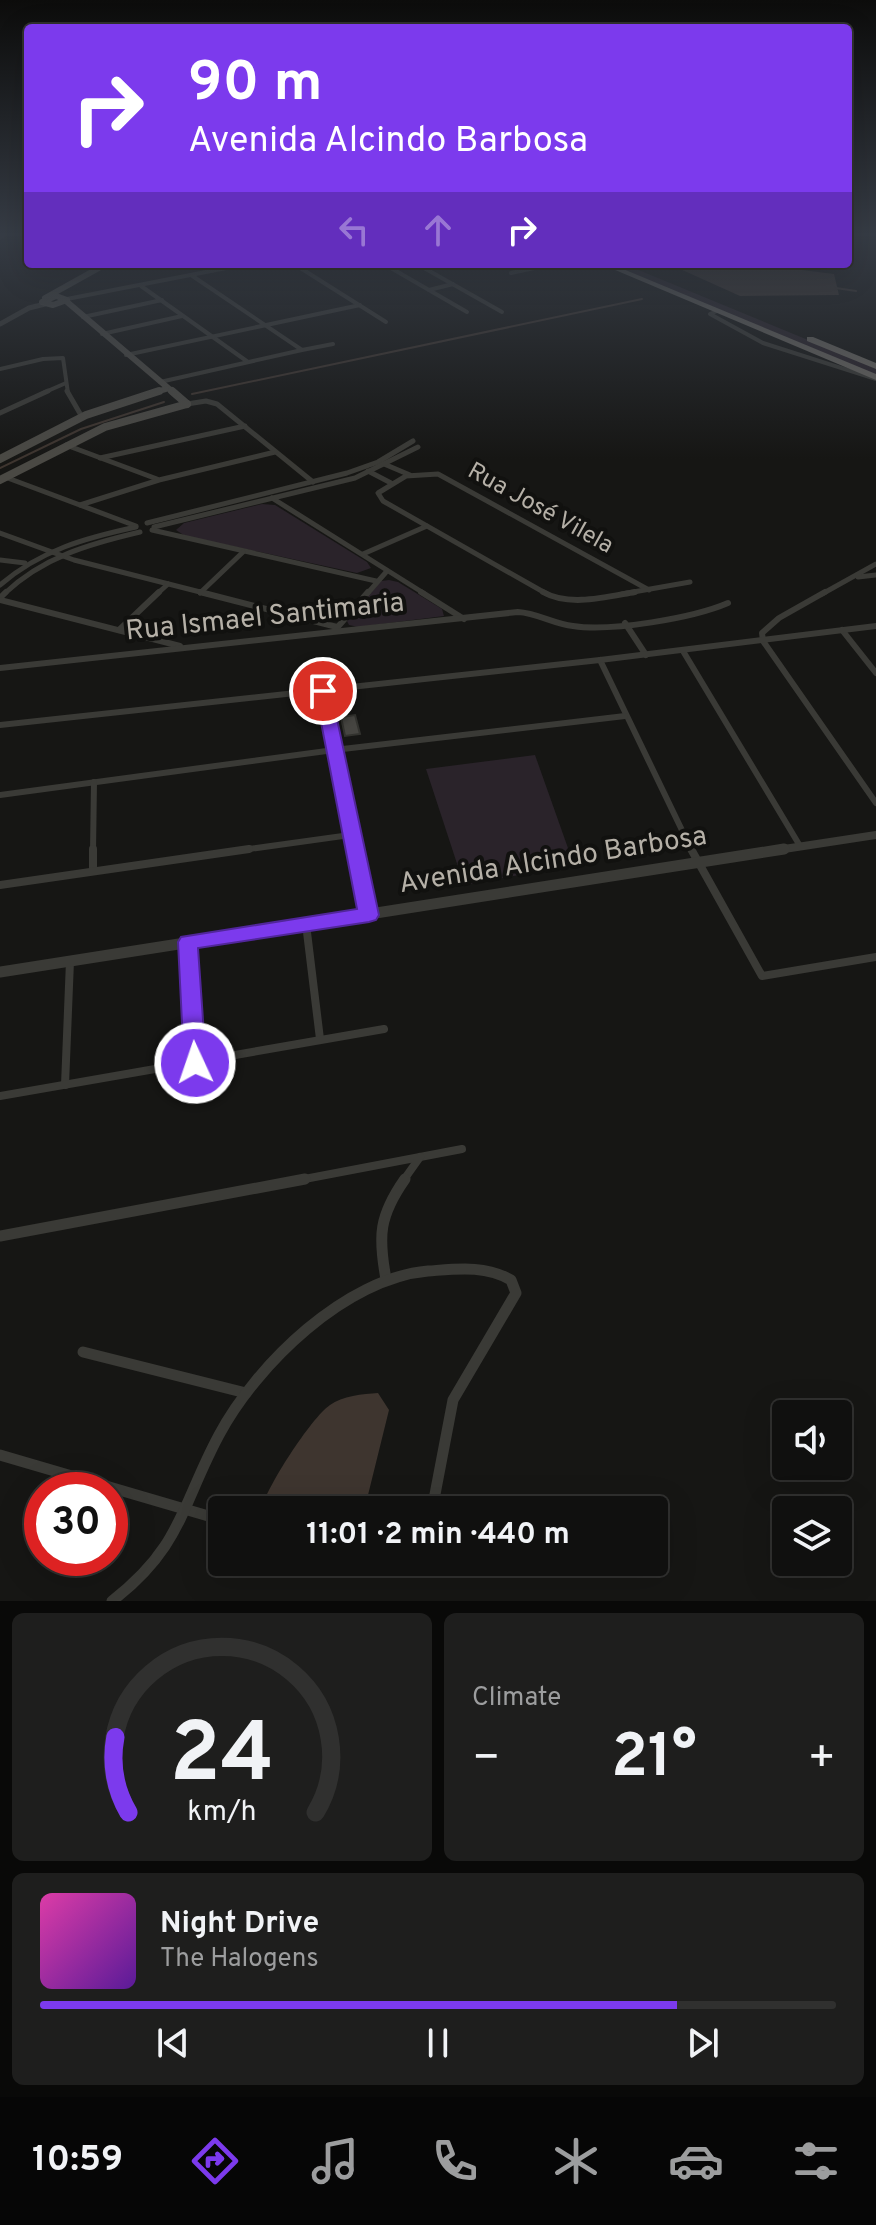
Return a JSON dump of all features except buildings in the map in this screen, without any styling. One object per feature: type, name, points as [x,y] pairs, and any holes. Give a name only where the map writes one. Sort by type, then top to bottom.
[{"type":"highway","points":[[714,310],[876,378]]},
{"type":"highway","points":[[739,310],[876,366]]},
{"type":"main road","points":[[76,310],[187,404]]},
{"type":"main road","points":[[0,459],[82,417],[163,386]]},
{"type":"main road","points":[[2,477],[105,427],[187,404]]},
{"type":"street","points":[[0,324],[26,310]]},
{"type":"street","points":[[83,317],[117,310]]},
{"type":"street","points":[[174,310],[248,362]]},
{"type":"street","points":[[240,310],[302,350]]},
{"type":"street","points":[[126,355],[338,310]]},
{"type":"street","points":[[367,310],[386,322]]},
{"type":"street","points":[[463,310],[467,312]]},
{"type":"street","points":[[498,310],[502,312]]},
{"type":"street","points":[[102,334],[182,316]]},
{"type":"street","points":[[163,386],[248,362],[333,344]]},
{"type":"street","points":[[0,369],[55,357],[64,359],[68,395],[82,417]]},
{"type":"street","points":[[0,413],[66,383]]},
{"type":"street","points":[[187,404],[212,401],[313,482]]},
{"type":"street","points":[[100,458],[245,426]]},
{"type":"street","points":[[151,527],[362,469],[413,441]]},
{"type":"street","points":[[66,445],[159,480]]},
{"type":"street","points":[[0,585],[46,550],[137,528],[182,521],[371,472],[418,447]]},
{"type":"street","points":[[80,505],[159,480],[275,452]]},
{"type":"street","points":[[378,462],[410,475]]},
{"type":"street","points":[[362,469],[391,483]]},
{"type":"street","name":"Rua José Vilela","points":[[410,475],[423,471],[447,478],[649,590]]},
{"type":"street","points":[[410,475],[378,493],[380,499],[551,598],[573,601],[690,582]]},
{"type":"street","points":[[2,477],[137,528]]},
{"type":"street","points":[[267,494],[464,619]]},
{"type":"street","points":[[176,536],[175,529],[182,521]]},
{"type":"street","points":[[363,554],[427,526]]},
{"type":"street","points":[[151,527],[176,536],[376,581]]},
{"type":"street","points":[[137,528],[56,555],[23,575],[0,599],[186,648]]},
{"type":"street","points":[[0,533],[56,555],[335,630],[387,571]]},
{"type":"street","points":[[200,593],[243,552]]},
{"type":"street","points":[[0,560],[25,563]]},
{"type":"street","points":[[876,564],[762,631],[763,641],[876,803]]},
{"type":"street","points":[[853,578],[876,575]]},
{"type":"street","points":[[119,630],[168,584]]},
{"type":"street","points":[[646,655],[625,623],[712,610],[728,603]]},
{"type":"street","name":"Rua Ismael Santimaria","points":[[0,668],[502,613],[534,613],[576,627],[625,623]]},
{"type":"street","points":[[0,725],[683,651],[876,626]]},
{"type":"street","points":[[842,630],[876,673]]},
{"type":"street","points":[[683,651],[800,846]]},
{"type":"street","points":[[600,660],[698,863],[762,976],[876,957]]},
{"type":"street","points":[[323,691],[350,835],[369,915]]},
{"type":"street","points":[[0,795],[334,750],[625,716]]},
{"type":"street","points":[[93,871],[94,782]]},
{"type":"street","points":[[0,885],[350,835]]},
{"type":"street","name":"Avenida Alcindo Barbosa","points":[[0,972],[876,835]]},
{"type":"street","points":[[306,924],[320,1039]]},
{"type":"street","points":[[188,942],[195,1063]]},
{"type":"street","points":[[65,1085],[70,961]]},
{"type":"street","points":[[0,1096],[384,1029]]},
{"type":"street","points":[[0,1236],[462,1149]]},
{"type":"street","points":[[386,1279],[379,1242],[382,1223],[396,1193],[420,1157]]},
{"type":"street","points":[[112,1601],[159,1560],[188,1510],[220,1432],[246,1393],[335,1309],[386,1279],[440,1270],[491,1271],[513,1282],[515,1299],[470,1367],[453,1400],[435,1496]]},
{"type":"street","points":[[83,1352],[246,1393]]},
{"type":"street","points":[[0,1455],[208,1516]]},
{"type":"shaded area","points":[[718,310],[735,310],[876,368],[876,375]]},
{"type":"shaded area","points":[[262,504],[275,505],[367,562],[371,568],[357,573],[185,536],[176,530],[184,523]]},
{"type":"shaded area","points":[[381,581],[398,582],[442,609],[444,616],[358,627],[349,625],[347,621]]},
{"type":"shaded area","points":[[535,755],[574,865],[464,885],[426,769]]},
{"type":"shaded area","points":[[378,1393],[389,1410],[368,1496],[267,1496],[301,1438],[322,1412],[340,1399]]},
{"type":"waterway","points":[[192,394],[591,310]]},
{"type":"waterway","points":[[0,468],[81,429],[164,402]]},
{"type":"route","points":[[195,1063],[188,942],[369,915],[350,835],[323,691]]}]
